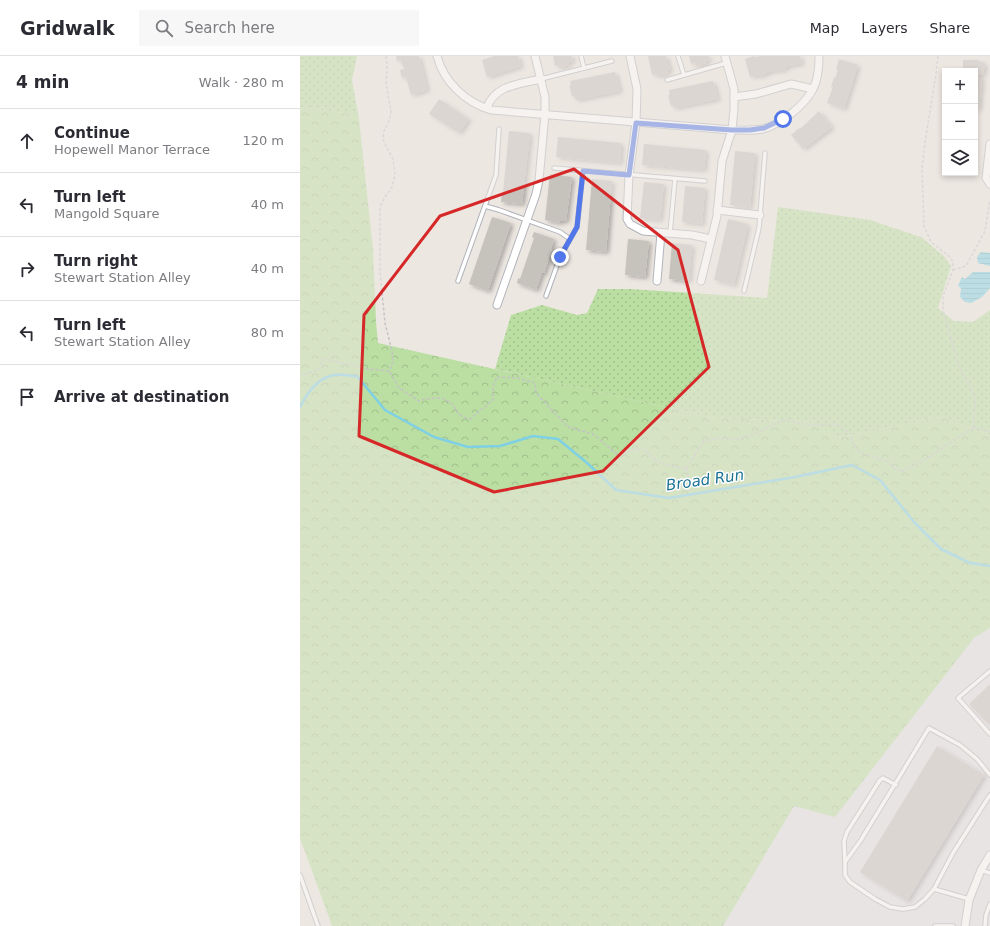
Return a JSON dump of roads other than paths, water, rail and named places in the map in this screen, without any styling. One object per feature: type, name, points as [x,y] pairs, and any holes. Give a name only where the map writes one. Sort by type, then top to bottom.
[{"type":"street","points":[[437,56],[440,65],[458,91],[465,97],[487,108],[636,123],[732,130],[764,128],[783,119],[799,107],[813,89],[819,67],[819,56]]},
{"type":"street","points":[[497,305],[536,194],[539,180],[545,114],[541,78],[535,56]]},
{"type":"street","points":[[630,56],[637,89],[636,123],[629,175],[627,219],[630,224],[643,231],[692,235],[711,239]]},
{"type":"street","points":[[701,281],[717,210],[722,161],[732,130],[734,89],[726,59]]},
{"type":"street","points":[[487,108],[492,96],[501,89],[541,78]]},
{"type":"street","points":[[734,97],[756,94],[791,84],[813,89]]},
{"type":"street","points":[[990,144],[986,178],[990,184]]},
{"type":"street","points":[[717,210],[760,215]]},
{"type":"street","points":[[657,281],[661,233]]},
{"type":"street","points":[[965,926],[969,899],[981,870],[990,855]]},
{"type":"lane","points":[[581,56],[584,68]]},
{"type":"lane","points":[[678,56],[684,75]]},
{"type":"lane","points":[[668,80],[726,59]]},
{"type":"lane","points":[[541,78],[612,61]]},
{"type":"lane","points":[[458,281],[496,175],[499,129]]},
{"type":"lane","points":[[744,291],[759,228],[765,153]]},
{"type":"lane","points":[[554,168],[705,181]]},
{"type":"lane","points":[[546,296],[560,257],[577,227],[583,171]]},
{"type":"lane","points":[[670,233],[675,179]]},
{"type":"lane","points":[[485,206],[560,232],[570,239]]},
{"type":"lane","points":[[990,671],[958,698],[990,734]]},
{"type":"lane","points":[[845,862],[896,785],[930,728],[960,745],[977,759],[990,775]]},
{"type":"lane","points":[[896,785],[883,778],[880,780],[847,832],[844,841],[845,874],[850,882],[875,899],[890,907],[903,909],[915,907],[934,889],[953,853],[990,794]]},
{"type":"lane","points":[[981,870],[990,873]]},
{"type":"lane","points":[[300,875],[318,926]]},
{"type":"lane","points":[[934,889],[969,899]]},
{"type":"lane","points":[[985,926],[986,915],[990,904]]},
{"type":"lane","points":[[935,926],[953,926]]},
{"type":"water","points":[[981,252],[990,253],[990,266],[978,263],[977,257]]},
{"type":"water","points":[[973,272],[990,272],[990,288],[982,297],[971,303],[965,302],[960,297],[961,288],[958,286],[962,277],[965,279]]},
{"type":"waterway","name":"Broad Run","points":[[300,407],[314,386],[329,376],[357,376],[385,410],[434,437],[468,447],[500,446],[533,436],[558,439],[586,462],[616,490],[669,498],[795,477],[852,465],[880,480],[914,522],[941,549],[970,563],[990,566]]}]
